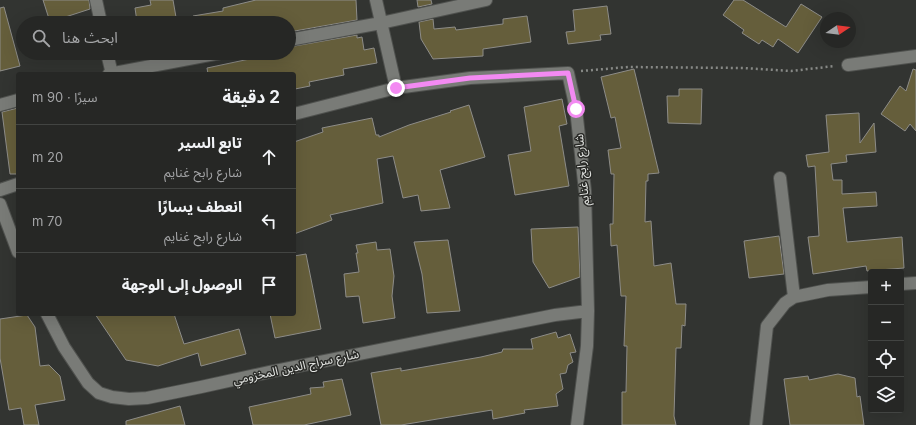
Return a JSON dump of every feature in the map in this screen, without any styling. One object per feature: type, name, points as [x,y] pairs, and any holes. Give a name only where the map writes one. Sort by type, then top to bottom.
[{"type":"street","points":[[96,0],[99,16]]},
{"type":"street","points":[[376,0],[396,88]]},
{"type":"street","points":[[296,39],[381,23],[486,0]]},
{"type":"street","points":[[848,65],[916,56]]},
{"type":"street","points":[[109,60],[111,72]]},
{"type":"street","points":[[121,72],[184,60]]},
{"type":"street","points":[[296,113],[396,88],[470,78],[568,73]]},
{"type":"street","name":"شارع رابح غنايم","points":[[568,73],[576,109],[585,191],[588,311],[587,346],[577,425]]},
{"type":"street","points":[[0,105],[16,101]]},
{"type":"street","points":[[780,178],[794,297]]},
{"type":"street","points":[[0,190],[16,185]]},
{"type":"street","points":[[0,204],[16,247]]},
{"type":"street","points":[[904,284],[916,282]]},
{"type":"street","points":[[756,425],[767,326],[785,303],[794,297],[828,290],[868,287]]},
{"type":"street","name":"شارع سراج الدين المخزومي","points":[[48,316],[64,347],[88,383],[99,393],[112,397],[129,399],[147,398],[201,388],[269,372],[555,315],[588,311]]},
{"type":"path","points":[[568,73],[628,67],[743,68],[791,71],[848,65]]},
{"type":"building","points":[[43,0],[89,0],[90,9],[68,16],[48,16]]},
{"type":"building","points":[[150,0],[173,0],[176,16],[136,16],[135,8],[151,5]]},
{"type":"building","points":[[256,0],[356,0],[357,20],[296,31],[296,16],[193,16],[223,11],[223,8]]},
{"type":"building","points":[[417,0],[431,0],[432,4],[418,7]]},
{"type":"building","points":[[734,0],[743,0],[786,27],[801,4],[820,16],[820,20],[798,53],[778,39],[773,47],[762,40],[759,44],[742,33],[744,30],[723,15]]},
{"type":"building","points":[[607,6],[611,34],[600,35],[601,40],[568,44],[566,32],[575,31],[573,10]]},
{"type":"building","points":[[4,7],[16,51],[16,60],[18,60],[20,66],[0,71],[0,8]]},
{"type":"building","points":[[527,16],[531,42],[483,49],[483,56],[433,59],[421,39],[419,22],[433,19],[434,29],[455,27],[456,30],[503,24],[503,19]]},
{"type":"building","points":[[357,35],[357,38],[362,37],[364,50],[374,48],[377,63],[343,69],[344,75],[309,82],[310,86],[296,89],[296,72],[208,72],[207,68],[245,60],[296,60],[296,46]]},
{"type":"building","points":[[634,69],[659,173],[648,174],[648,181],[646,181],[645,222],[651,221],[654,266],[671,263],[676,304],[686,304],[685,326],[682,325],[681,348],[676,348],[674,416],[676,425],[622,425],[622,392],[626,392],[627,346],[624,346],[626,296],[621,296],[617,245],[611,246],[610,224],[613,224],[614,174],[611,174],[608,150],[621,148],[615,117],[611,118],[601,77]]},
{"type":"building","points":[[913,69],[916,70],[916,131],[910,124],[905,131],[881,114],[900,86],[906,91]]},
{"type":"building","points":[[679,89],[702,89],[701,124],[668,123],[667,96],[679,96]]},
{"type":"building","points":[[562,99],[567,124],[559,126],[569,186],[515,195],[508,155],[531,151],[524,107]]},
{"type":"building","points":[[469,105],[485,157],[440,170],[450,208],[421,211],[418,195],[403,198],[393,156],[377,159],[383,203],[330,215],[332,220],[296,233],[296,141],[323,132],[322,128],[372,118],[376,135],[379,135],[379,137],[409,125],[451,112],[450,111]]},
{"type":"building","points":[[16,108],[16,174],[10,174],[2,112]]},
{"type":"building","points":[[859,113],[860,143],[874,123],[876,152],[846,155],[847,162],[831,164],[833,180],[842,180],[842,194],[876,192],[877,206],[843,208],[847,242],[902,237],[904,268],[868,269],[867,271],[866,266],[813,274],[808,237],[819,236],[815,166],[808,167],[806,155],[829,152],[826,115]]},
{"type":"building","points":[[578,227],[580,277],[549,288],[533,262],[531,229]]},
{"type":"building","points":[[779,236],[784,274],[749,278],[744,241]]},
{"type":"building","points":[[448,240],[460,311],[427,313],[422,274],[414,242]]},
{"type":"building","points":[[376,242],[377,250],[390,249],[394,276],[392,296],[395,318],[363,323],[359,296],[346,297],[344,274],[359,272],[356,245]]},
{"type":"building","points":[[306,254],[321,329],[275,338],[270,316],[296,316],[296,256]]},
{"type":"building","points":[[28,316],[35,327],[40,366],[49,365],[60,376],[65,400],[35,405],[39,425],[24,425],[21,408],[9,410],[0,358],[0,319]]},
{"type":"building","points":[[96,316],[175,316],[184,344],[239,329],[246,354],[201,366],[198,353],[158,366],[126,360]]},
{"type":"building","points":[[556,332],[558,338],[570,334],[576,352],[570,353],[573,362],[568,365],[566,373],[560,374],[563,389],[556,394],[558,406],[524,410],[525,413],[493,419],[492,410],[401,425],[381,425],[371,373],[401,368],[401,371],[481,357],[502,352],[503,349],[533,349],[531,339]]},
{"type":"building","points":[[838,374],[855,378],[857,397],[860,396],[864,425],[790,425],[784,379],[808,376],[809,380]]},
{"type":"building","points":[[342,379],[351,415],[304,425],[253,425],[249,407],[311,394],[310,388],[324,387],[323,382]]},
{"type":"building","points":[[180,406],[185,425],[126,425],[126,421]]},
{"type":"route","points":[[396,88],[470,78],[568,73],[576,109]]}]
